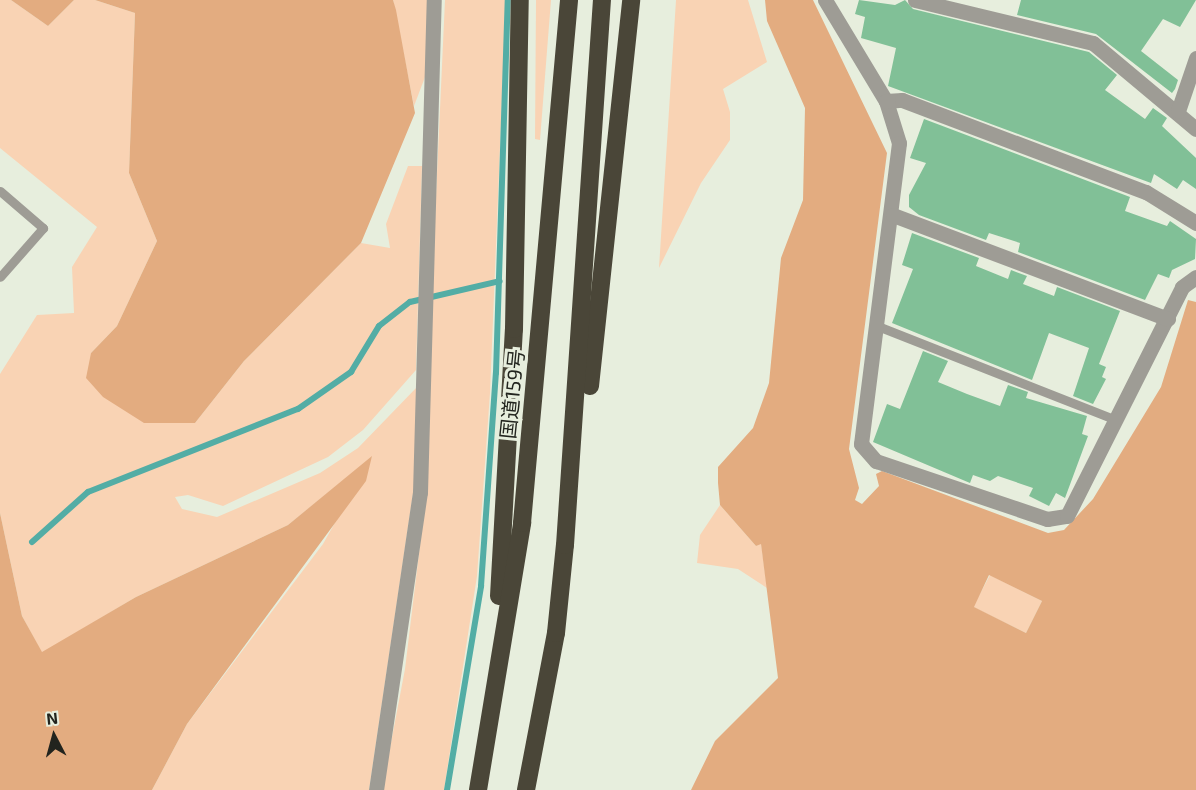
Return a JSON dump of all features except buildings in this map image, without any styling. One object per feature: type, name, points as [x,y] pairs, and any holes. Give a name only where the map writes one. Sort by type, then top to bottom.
[{"type":"highway","points":[[486,754],[514,329],[519,0]]},
{"type":"highway","name":"国道159号","points":[[478,790],[486,754],[522,523],[569,0]]},
{"type":"highway","points":[[566,545],[602,0]]},
{"type":"highway","points":[[526,790],[556,633],[566,545],[598,333],[631,0]]},
{"type":"street","points":[[376,790],[420,492],[434,0]]},
{"type":"street","points":[[825,0],[886,101],[899,142],[893,215],[875,325],[861,444],[876,461],[1047,519],[1067,516],[1168,319],[1182,287],[1196,277]]},
{"type":"street","points":[[915,0],[1093,43],[1179,111],[1196,129]]},
{"type":"street","points":[[1179,111],[1196,58]]},
{"type":"street","points":[[886,101],[902,100],[1146,192],[1196,223]]},
{"type":"street","points":[[893,215],[1168,319]]},
{"type":"lane","points":[[0,191],[43,228],[0,278]]},
{"type":"lane","points":[[875,325],[1116,420]]},
{"type":"shaded area","points":[[0,0],[11,0],[48,26],[74,0],[95,0],[135,13],[129,173],[157,241],[117,326],[91,353],[195,423],[244,361],[361,243],[390,248],[386,224],[408,166],[422,166],[416,370],[363,430],[328,457],[223,506],[188,495],[175,497],[182,509],[217,517],[320,473],[358,448],[418,386],[415,480],[369,790],[152,790],[187,724],[323,544],[372,457],[288,525],[136,597],[42,653],[22,616],[0,513],[0,374],[37,315],[74,313],[72,267],[97,227],[0,148]]},
{"type":"shaded area","points":[[11,0],[74,0],[48,26]]},
{"type":"shaded area","points":[[95,0],[393,0],[396,10],[415,113],[361,243],[244,361],[195,423],[144,423],[103,397],[86,378],[91,353],[117,326],[157,241],[129,173],[135,13]]},
{"type":"shaded area","points":[[393,0],[429,0],[425,77],[414,106]]},
{"type":"shaded area","points":[[445,0],[506,0],[490,393],[477,576],[444,790],[382,790],[405,669],[420,545]]},
{"type":"shaded area","points":[[536,0],[551,0],[540,140],[535,139]]},
{"type":"shaded area","points":[[676,0],[748,0],[767,62],[723,89],[730,112],[730,140],[701,183],[659,268]]},
{"type":"shaded area","points":[[765,0],[813,0],[887,153],[849,449],[859,488],[855,500],[862,504],[879,486],[876,474],[882,471],[1048,533],[1064,530],[1093,499],[1161,387],[1188,300],[1196,302],[1196,790],[691,790],[715,741],[778,678],[761,544],[756,546],[720,505],[718,483],[718,467],[753,428],[769,383],[781,258],[803,200],[805,108],[767,21]],"holes":[[[989,575],[1042,601],[1026,633],[974,607]]]},
{"type":"shaded area","points":[[372,456],[366,481],[187,724],[152,790],[0,790],[0,513],[22,616],[42,652],[136,597],[288,525]]},
{"type":"shaded area","points":[[720,505],[756,546],[761,543],[767,588],[738,569],[697,563],[700,535]]},
{"type":"shaded area","points":[[990,575],[1042,601],[1026,633],[973,607]]},
{"type":"waterway","points":[[447,790],[481,586],[496,373],[508,0]]},
{"type":"waterway","points":[[32,542],[88,492],[298,409],[351,372],[379,326],[410,302],[500,281]]}]
